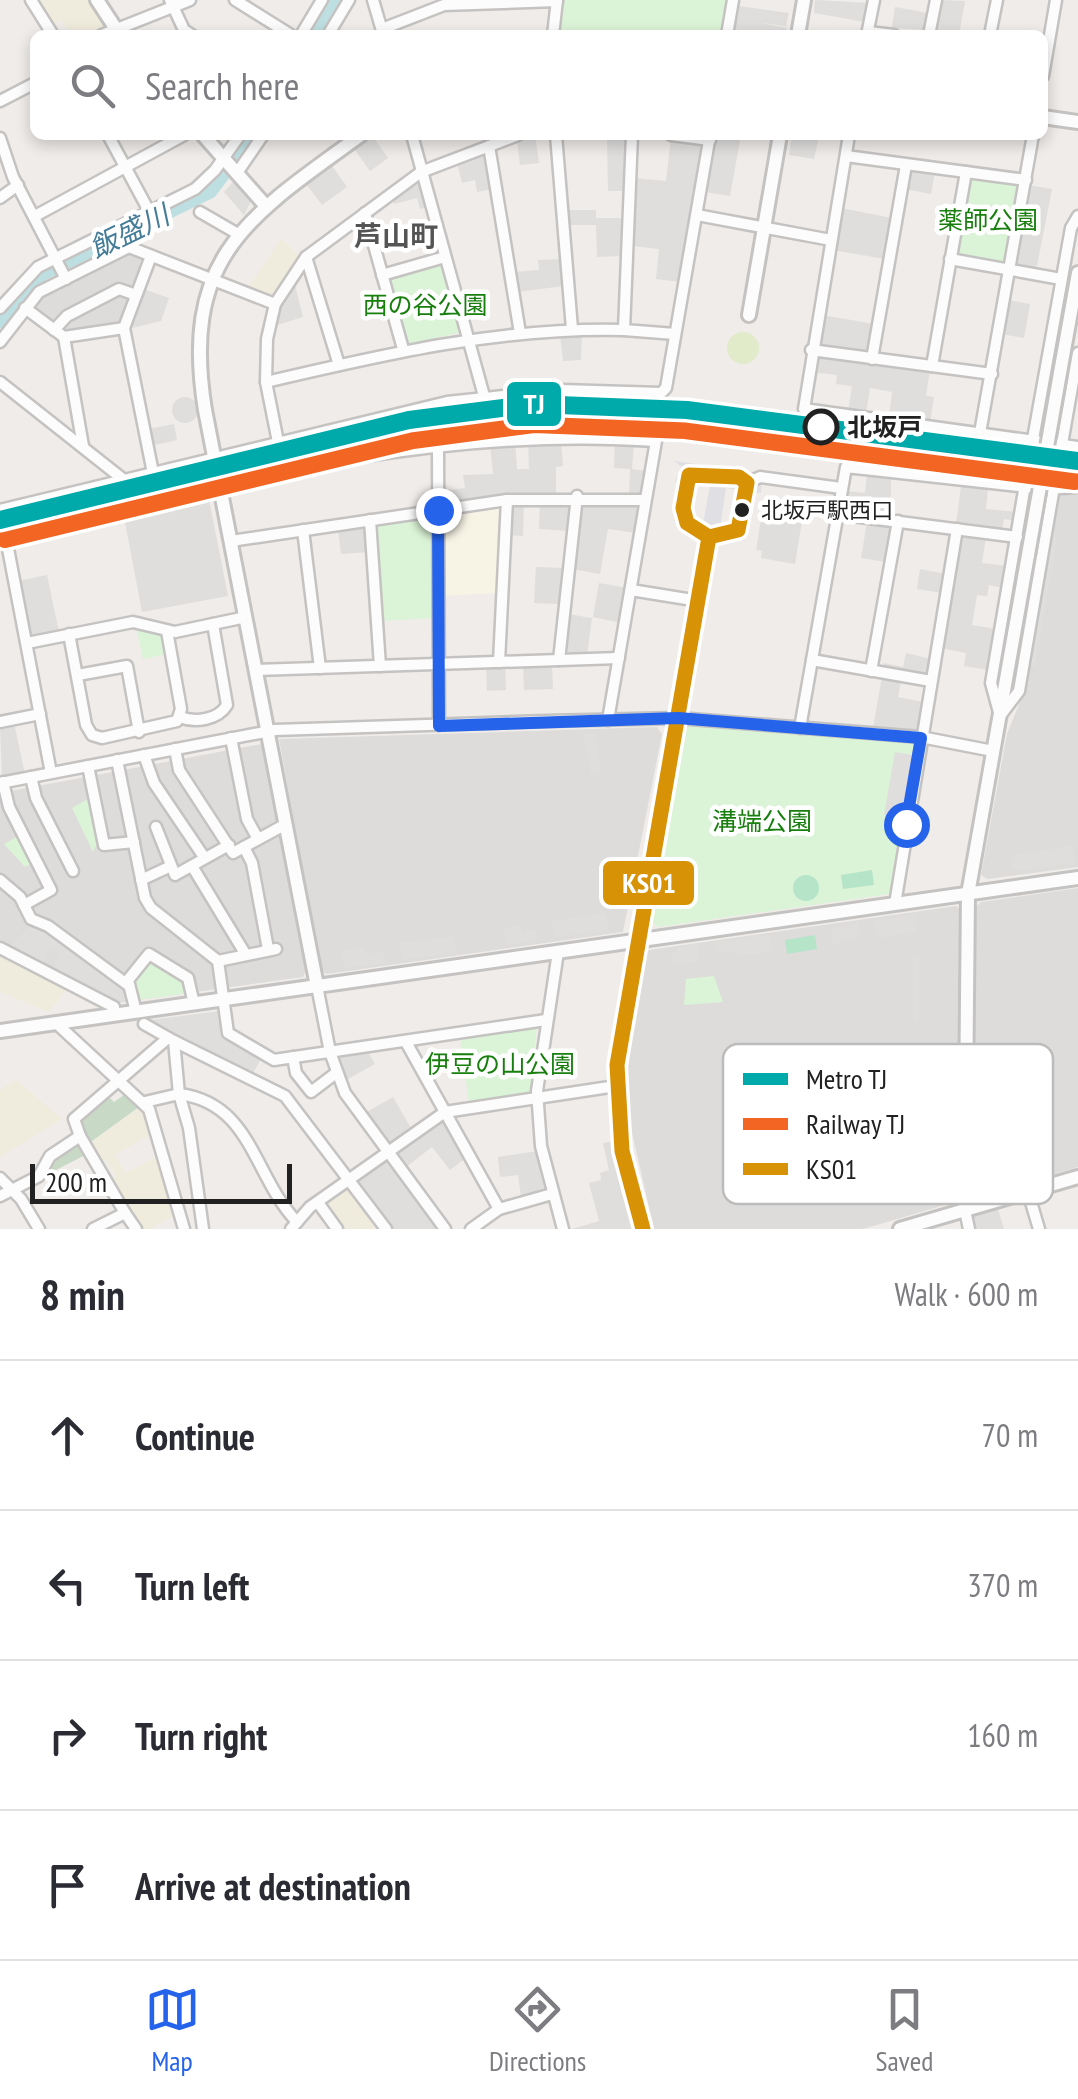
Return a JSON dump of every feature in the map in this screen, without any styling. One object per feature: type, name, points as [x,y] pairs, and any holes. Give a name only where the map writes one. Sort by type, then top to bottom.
[{"type":"street","points":[[31,0],[50,30]]},
{"type":"street","points":[[97,0],[111,30]]},
{"type":"street","points":[[116,30],[172,3],[190,0]]},
{"type":"street","points":[[235,0],[283,30]]},
{"type":"street","points":[[305,30],[322,0]]},
{"type":"street","points":[[331,30],[349,0]]},
{"type":"street","points":[[373,0],[382,30]]},
{"type":"street","points":[[387,30],[444,2],[557,0],[554,30]]},
{"type":"street","points":[[728,30],[734,0]]},
{"type":"street","points":[[799,30],[804,0]]},
{"type":"street","points":[[869,30],[874,0]]},
{"type":"street","points":[[930,30],[936,0]]},
{"type":"street","points":[[991,30],[997,0]]},
{"type":"street","points":[[1048,39],[1056,0]]},
{"type":"street","points":[[172,3],[184,30]]},
{"type":"street","points":[[0,101],[30,86]]},
{"type":"street","points":[[1048,118],[1078,122]]},
{"type":"street","points":[[0,138],[16,181],[65,276]]},
{"type":"street","points":[[111,140],[149,211]]},
{"type":"street","points":[[35,216],[176,140]]},
{"type":"street","points":[[208,140],[265,205]]},
{"type":"street","points":[[231,166],[239,140]]},
{"type":"street","points":[[0,308],[28,275],[195,188],[231,166],[258,140]]},
{"type":"street","points":[[345,140],[265,205],[238,234],[212,280],[198,349],[215,458],[330,1052],[354,1109],[445,1229]]},
{"type":"street","points":[[413,140],[484,396]]},
{"type":"street","points":[[278,442],[266,382],[267,339],[274,304],[306,256],[421,172],[505,140]]},
{"type":"street","points":[[556,140],[572,329]]},
{"type":"street","points":[[624,330],[632,140]]},
{"type":"street","points":[[0,510],[484,396],[572,390],[661,392],[666,388],[710,140]]},
{"type":"street","points":[[749,315],[779,140]]},
{"type":"street","points":[[848,140],[802,403],[806,411],[1078,447]]},
{"type":"street","points":[[980,434],[1032,140]]},
{"type":"street","points":[[489,146],[520,333]]},
{"type":"street","points":[[846,156],[1026,180]]},
{"type":"street","points":[[872,359],[906,165]]},
{"type":"street","points":[[932,366],[966,172]]},
{"type":"street","points":[[0,177],[16,181]]},
{"type":"street","points":[[0,198],[16,181]]},
{"type":"street","points":[[200,212],[238,234]]},
{"type":"street","points":[[365,213],[403,349]]},
{"type":"street","points":[[697,216],[831,240]]},
{"type":"street","points":[[1034,439],[1061,279],[1078,216]]},
{"type":"street","points":[[0,342],[39,292],[129,247],[274,304]]},
{"type":"street","points":[[151,256],[124,328],[153,474]]},
{"type":"street","points":[[306,256],[338,365]]},
{"type":"street","points":[[382,275],[445,257]]},
{"type":"street","points":[[950,259],[1061,279]]},
{"type":"street","points":[[967,1044],[968,894],[1078,273]]},
{"type":"street","points":[[83,447],[59,334],[67,316],[119,290],[136,295]]},
{"type":"street","points":[[25,308],[59,334],[124,328]]},
{"type":"street","points":[[266,382],[403,349],[468,338],[572,329],[676,334]]},
{"type":"street","points":[[811,350],[992,374]]},
{"type":"street","points":[[1062,444],[1078,354]]},
{"type":"street","points":[[0,382],[124,480]]},
{"type":"street","points":[[51,773],[3,534],[220,484],[524,437],[656,441],[608,720]]},
{"type":"street","points":[[438,448],[439,726]]},
{"type":"street","points":[[800,728],[848,466],[1078,488]]},
{"type":"street","points":[[709,537],[684,518],[689,475],[739,477],[747,483]]},
{"type":"street","points":[[747,483],[760,477],[841,488]]},
{"type":"street","points":[[709,537],[738,530],[747,483]]},
{"type":"street","points":[[1000,716],[992,683],[1025,484]]},
{"type":"street","points":[[1000,716],[1019,691],[1054,487]]},
{"type":"street","points":[[231,541],[507,500],[577,496],[645,500]]},
{"type":"street","points":[[559,660],[577,496]]},
{"type":"street","points":[[499,662],[507,500]]},
{"type":"street","points":[[837,514],[1017,537]]},
{"type":"street","points":[[370,520],[380,666]]},
{"type":"street","points":[[871,671],[898,521]]},
{"type":"street","points":[[895,904],[957,528]]},
{"type":"street","points":[[303,530],[320,668]]},
{"type":"street","points":[[643,1229],[622,1151],[616,1086],[709,537]]},
{"type":"street","points":[[631,590],[698,601]]},
{"type":"street","points":[[26,644],[134,622],[166,630],[246,617]]},
{"type":"street","points":[[180,717],[192,720],[216,716],[227,706],[213,624]]},
{"type":"street","points":[[166,630],[180,717]]},
{"type":"street","points":[[69,634],[92,735],[102,738],[170,726],[180,717]]},
{"type":"street","points":[[256,670],[619,658]]},
{"type":"street","points":[[812,660],[931,681]]},
{"type":"street","points":[[78,675],[127,666],[140,732]]},
{"type":"street","points":[[0,722],[40,714]]},
{"type":"street","points":[[24,905],[51,890],[9,807],[2,782],[268,731],[678,718],[921,738],[994,751]]},
{"type":"street","points":[[231,738],[247,819],[258,839]]},
{"type":"street","points":[[174,748],[178,770],[233,853],[286,824]]},
{"type":"street","points":[[144,755],[154,783],[204,857]]},
{"type":"street","points":[[118,760],[145,898],[158,916],[218,961],[230,1036],[274,1060],[546,1020]]},
{"type":"street","points":[[88,766],[104,845],[134,842]]},
{"type":"street","points":[[31,776],[36,798],[73,871]]},
{"type":"street","points":[[156,827],[174,875],[229,845]]},
{"type":"street","points":[[218,961],[272,949],[244,847]]},
{"type":"street","points":[[141,880],[171,866]]},
{"type":"street","points":[[192,866],[246,956]]},
{"type":"street","points":[[0,1031],[140,1018],[194,1004],[1078,878]]},
{"type":"street","points":[[0,880],[24,905],[31,919],[48,926],[128,985],[140,1018],[171,1039],[285,1096],[386,1229]]},
{"type":"street","points":[[0,948],[114,1006]]},
{"type":"street","points":[[558,952],[537,1097],[541,1146],[562,1229]]},
{"type":"street","points":[[128,985],[143,958],[153,954],[188,978],[194,1004]]},
{"type":"street","points":[[56,1024],[145,1102],[184,1229]]},
{"type":"street","points":[[136,1229],[80,1136],[74,1119],[171,1039]]},
{"type":"street","points":[[171,1039],[203,1229]]},
{"type":"street","points":[[406,1042],[499,1208]]},
{"type":"street","points":[[294,1057],[296,1073],[311,1092],[336,1073]]},
{"type":"street","points":[[145,1102],[179,1094],[203,1097],[242,1127],[271,1190],[294,1225],[386,1152],[445,1112],[616,1086]]},
{"type":"street","points":[[0,1196],[39,1176],[50,1156],[80,1136]]},
{"type":"street","points":[[1053,1184],[1078,1177]]},
{"type":"street","points":[[0,1178],[12,1188],[39,1229]]},
{"type":"street","points":[[471,1229],[499,1208],[552,1194]]},
{"type":"street","points":[[319,1204],[336,1229]]},
{"type":"street","points":[[965,1204],[969,1229]]},
{"type":"street","points":[[900,1229],[986,1204]]},
{"type":"street","points":[[1032,1204],[1039,1229]]},
{"type":"street","points":[[93,1229],[124,1214]]},
{"type":"shaded area","points":[[36,0],[89,0],[104,28],[68,30],[61,20],[52,26]]},
{"type":"shaded area","points":[[815,0],[869,3],[865,22],[814,13]]},
{"type":"shaded area","points":[[939,0],[965,1],[960,30],[933,30]]},
{"type":"shaded area","points":[[738,6],[789,13],[786,26],[761,23],[786,30],[734,30]]},
{"type":"shaded area","points":[[895,7],[928,13],[925,30],[892,28]]},
{"type":"shaded area","points":[[375,140],[388,158],[370,171],[355,150]]},
{"type":"shaded area","points":[[517,140],[536,140],[539,163],[520,165]]},
{"type":"shaded area","points":[[607,140],[628,140],[626,191],[608,191]]},
{"type":"shaded area","points":[[671,140],[704,145],[681,282],[656,279],[659,249],[632,246],[635,178],[666,181]]},
{"type":"shaded area","points":[[714,140],[740,140],[730,196],[705,192]]},
{"type":"shaded area","points":[[791,140],[818,140],[814,159],[789,155]]},
{"type":"shaded area","points":[[482,152],[492,189],[477,192],[475,180],[462,183],[457,162]]},
{"type":"shaded area","points":[[332,166],[347,187],[322,205],[306,184]]},
{"type":"shaded area","points":[[912,170],[935,172],[931,194],[905,189]]},
{"type":"shaded area","points":[[235,180],[252,199],[244,215],[224,192]]},
{"type":"shaded area","points":[[421,183],[428,207],[420,209],[417,198],[394,204],[392,197]]},
{"type":"shaded area","points":[[1028,185],[1052,189],[1036,271],[1015,264]]},
{"type":"shaded area","points":[[841,208],[892,218],[885,259],[833,250]]},
{"type":"shaded area","points":[[566,210],[596,210],[596,218],[624,218],[623,256],[597,257],[596,225],[567,225]]},
{"type":"shaded area","points":[[281,239],[300,257],[273,297],[247,289]]},
{"type":"shaded area","points":[[129,251],[147,260],[119,324],[67,334],[34,309],[42,294]]},
{"type":"shaded area","points":[[562,259],[564,286],[517,292],[514,272],[539,270],[538,260]]},
{"type":"shaded area","points":[[294,281],[303,317],[274,326],[277,308]]},
{"type":"shaded area","points":[[143,289],[169,298],[161,321],[128,329]]},
{"type":"shaded area","points":[[1008,300],[1030,304],[1024,338],[1002,334]]},
{"type":"shaded area","points":[[822,315],[874,324],[869,351],[816,345]]},
{"type":"shaded area","points":[[582,334],[581,360],[563,361],[560,335]]},
{"type":"shaded area","points":[[817,355],[930,369],[926,396],[934,397],[930,423],[889,418],[892,392],[870,388],[866,414],[848,412],[852,386],[836,384],[837,375],[812,372]]},
{"type":"shaded area","points":[[185,397],[194,401],[198,410],[194,419],[185,423],[176,419],[172,410],[176,401]]},
{"type":"shaded area","points":[[174,424],[177,440],[151,446],[148,429]]},
{"type":"shaded area","points":[[561,440],[563,466],[556,467],[556,493],[442,501],[441,491],[465,488],[463,475],[493,474],[490,444],[515,442],[517,469],[529,469],[528,441]]},
{"type":"shaded area","points":[[615,440],[634,442],[632,469],[647,471],[641,495],[629,494],[630,469],[614,468]]},
{"type":"shaded area","points":[[674,461],[762,473],[761,493],[726,488],[717,548],[699,545],[710,486],[675,482],[681,466]]},
{"type":"shaded area","points":[[867,474],[891,477],[891,516],[843,507],[846,491],[865,493]]},
{"type":"shaded area","points":[[961,486],[988,488],[986,509],[1017,512],[1016,521],[1004,519],[1002,530],[956,525]]},
{"type":"shaded area","points":[[1057,493],[1078,495],[1078,867],[987,879],[981,875],[1007,734],[1022,697]]},
{"type":"shaded area","points":[[208,495],[228,596],[142,612],[123,511]]},
{"type":"shaded area","points":[[524,502],[523,536],[508,535],[509,506]]},
{"type":"shaded area","points":[[540,502],[571,503],[569,531],[539,529]]},
{"type":"shaded area","points":[[580,503],[641,506],[637,533],[608,529],[600,574],[573,569]]},
{"type":"shaded area","points":[[499,505],[497,593],[442,596],[442,515]]},
{"type":"shaded area","points":[[762,514],[802,521],[795,564],[761,558],[762,551],[756,550]]},
{"type":"shaded area","points":[[867,522],[893,527],[886,562],[861,558]]},
{"type":"shaded area","points":[[363,525],[368,552],[341,554],[338,529]]},
{"type":"shaded area","points":[[1053,533],[1058,533],[1035,666],[1030,665]]},
{"type":"shaded area","points":[[964,534],[986,537],[982,563],[1007,566],[1003,588],[989,585],[987,596],[977,595],[972,625],[996,629],[988,670],[964,666],[966,653],[941,648]]},
{"type":"shaded area","points":[[536,567],[564,568],[561,604],[534,603]]},
{"type":"shaded area","points":[[920,569],[946,574],[942,593],[917,589]]},
{"type":"shaded area","points":[[47,575],[59,632],[34,638],[28,634],[18,581]]},
{"type":"shaded area","points":[[599,583],[627,588],[621,623],[593,617]]},
{"type":"shaded area","points":[[568,614],[592,618],[587,655],[564,653]]},
{"type":"shaded area","points":[[906,653],[931,659],[928,675],[883,669],[884,663],[903,667]]},
{"type":"shaded area","points":[[552,664],[553,689],[524,690],[523,665]]},
{"type":"shaded area","points":[[486,666],[505,666],[506,690],[487,691]]},
{"type":"shaded area","points":[[882,677],[901,681],[898,697],[923,702],[918,731],[873,728]]},
{"type":"shaded area","points":[[14,723],[25,774],[2,778],[0,726]]},
{"type":"shaded area","points":[[657,727],[662,734],[623,932],[327,974],[321,971],[279,739]]},
{"type":"shaded area","points":[[595,733],[602,772],[591,774],[583,734]]},
{"type":"shaded area","points":[[262,744],[306,970],[303,977],[117,1003],[0,947],[0,793]]},
{"type":"shaded area","points":[[895,752],[913,755],[903,818],[884,815]]},
{"type":"shaded area","points":[[1072,846],[1074,863],[1019,871],[1013,866],[1011,855]]},
{"type":"shaded area","points":[[1078,888],[1078,1167],[1053,1174],[1053,1044],[975,1044],[976,907],[981,902]]},
{"type":"shaded area","points":[[956,906],[961,910],[958,1044],[723,1044],[723,1204],[948,1204],[863,1229],[654,1229],[628,1115],[628,1071],[643,955],[649,950]]},
{"type":"shaded area","points":[[606,913],[609,930],[555,937],[552,921]]},
{"type":"shaded area","points":[[916,915],[915,932],[877,938],[874,921]]},
{"type":"shaded area","points":[[33,923],[47,928],[126,989],[131,1001],[117,1003],[52,969],[59,953],[51,949],[43,964],[9,947]]},
{"type":"shaded area","points":[[858,924],[860,935],[832,945],[831,928]]},
{"type":"shaded area","points":[[521,925],[522,931],[536,929],[537,940],[506,945],[503,928]]},
{"type":"shaded area","points":[[769,935],[772,951],[738,956],[736,951],[717,953],[716,942]]},
{"type":"shaded area","points":[[454,936],[456,953],[402,960],[400,943]]},
{"type":"shaded area","points":[[698,944],[698,961],[672,965],[671,954],[676,953],[676,948]]},
{"type":"shaded area","points":[[364,948],[366,954],[384,951],[386,963],[344,968],[342,951]]},
{"type":"shaded area","points":[[0,953],[68,987],[49,1012],[0,992]]},
{"type":"shaded area","points":[[913,957],[919,958],[919,1021],[913,1021]]},
{"type":"shaded area","points":[[220,1011],[224,1037],[262,1057],[252,1075],[150,1020]]},
{"type":"shaded area","points":[[367,1051],[375,1064],[346,1080],[337,1055]]},
{"type":"shaded area","points":[[16,1080],[62,1119],[0,1157],[0,1090]]},
{"type":"shaded area","points":[[393,1097],[412,1130],[391,1147],[365,1113]]},
{"type":"shaded area","points":[[144,1104],[153,1133],[115,1155],[125,1173],[158,1156],[175,1215],[150,1229],[139,1229],[110,1180],[116,1177],[106,1160],[100,1162],[88,1145]]},
{"type":"shaded area","points":[[444,1119],[466,1158],[450,1170],[432,1147],[406,1167],[395,1153]]},
{"type":"shaded area","points":[[613,1141],[635,1229],[572,1229],[599,1221],[589,1183],[601,1180],[600,1173],[609,1170],[603,1143]]},
{"type":"shaded area","points":[[538,1151],[546,1187],[521,1197],[518,1175],[500,1177],[498,1157]]},
{"type":"shaded area","points":[[384,1158],[438,1227],[394,1229],[356,1181]]},
{"type":"shaded area","points":[[348,1185],[383,1229],[339,1229],[323,1204]]},
{"type":"shaded area","points":[[998,1209],[1004,1229],[973,1229],[969,1217]]},
{"type":"green space","points":[[561,0],[730,0],[725,30],[558,30]]},
{"type":"green space","name":"薬師公園","points":[[973,176],[1021,186],[1003,265],[955,253]]},
{"type":"green space","name":"西の谷公園","points":[[443,262],[462,332],[409,344],[387,278]]},
{"type":"green space","points":[[743,332],[754,337],[759,348],[754,359],[743,364],[732,359],[727,348],[732,337]]},
{"type":"green space","points":[[431,514],[435,618],[382,621],[374,526]]},
{"type":"green space","points":[[136,626],[163,634],[167,654],[143,659]]},
{"type":"green space","name":"溝端公園","points":[[687,727],[916,744],[889,894],[658,927],[652,922]]},
{"type":"green space","points":[[91,797],[99,839],[93,852],[72,808]]},
{"type":"green space","points":[[19,836],[33,863],[25,867],[4,844]]},
{"type":"green space","points":[[872,870],[874,885],[843,889],[841,875]]},
{"type":"green space","points":[[806,875],[815,879],[819,888],[815,897],[806,901],[797,897],[793,888],[797,879]]},
{"type":"green space","points":[[815,935],[817,949],[787,954],[785,940]]},
{"type":"green space","points":[[150,960],[184,979],[189,993],[138,1000],[132,979]]},
{"type":"green space","points":[[714,976],[723,1002],[684,1005],[686,979]]},
{"type":"green space","name":"伊豆の山公園","points":[[537,1026],[530,1094],[469,1103],[460,1037]]},
{"type":"green space","points":[[128,1092],[143,1104],[88,1144],[80,1133],[79,1118],[108,1096],[114,1102]]},
{"type":"green space","points":[[80,1140],[89,1153],[50,1173],[47,1166]]},
{"type":"waterway","name":"飯盛川","points":[[315,30],[334,0]]},
{"type":"waterway","name":"飯盛川","points":[[0,321],[41,274],[210,191],[248,140]]},
{"type":"metro line","name":"TJ","points":[[0,520],[409,420],[533,404],[687,410],[1078,461]]},
{"type":"rail line","name":"TJ","points":[[5,539],[413,440],[534,424],[685,430],[1075,481]]},
{"type":"transit line","name":"KS01","points":[[689,475],[739,477],[747,483],[738,530],[709,537],[687,523],[683,508],[689,475]]},
{"type":"transit line","name":"KS01","points":[[643,1229],[622,1151],[617,1065],[709,537]]},
{"type":"place","name":"北坂戸","points":[[821,427]]},
{"type":"place","name":"北坂戸駅西口","points":[[742,510]]},
{"type":"district","name":"芦山町","points":[[396,235]]},
{"type":"route","points":[[438,510],[439,726],[678,718],[921,738],[906,824]]}]
